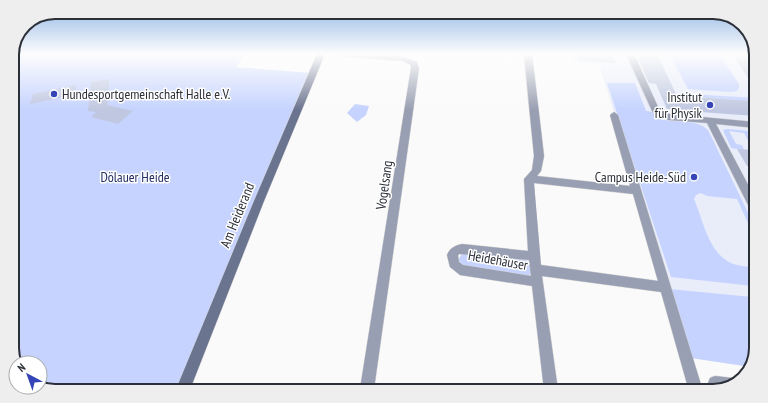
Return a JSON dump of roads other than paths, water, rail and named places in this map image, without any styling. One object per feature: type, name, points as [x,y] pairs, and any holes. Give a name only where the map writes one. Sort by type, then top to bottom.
[{"type":"street","name":"Am Heiderand","points":[[185,384],[313,73]]},
{"type":"street","name":"Vogelsang","points":[[368,384],[414,73]]},
{"type":"street","points":[[529,178],[536,170],[539,156],[530,73]]},
{"type":"street","points":[[638,73],[656,112],[668,117],[749,124]]},
{"type":"street","points":[[614,115],[694,384]]},
{"type":"street","points":[[710,121],[749,196]]},
{"type":"street","points":[[529,178],[637,191]]},
{"type":"street","name":"Heidehäuser","points":[[529,178],[534,256],[550,384]]},
{"type":"street","name":"Heidehäuser","points":[[534,256],[462,248],[456,250],[452,255],[454,264],[460,270],[665,287]]},
{"type":"street","points":[[715,383],[720,384]]},
{"type":"place","name":"Hundesportgemeinschaft Halle e.V.","points":[[54,94]]},
{"type":"place","name":"Institut für Physik","points":[[710,105]]},
{"type":"place","name":"Campus Heide-Süd","points":[[694,177]]},
{"type":"park label","name":"Dölauer Heide","points":[[135,177]]}]
